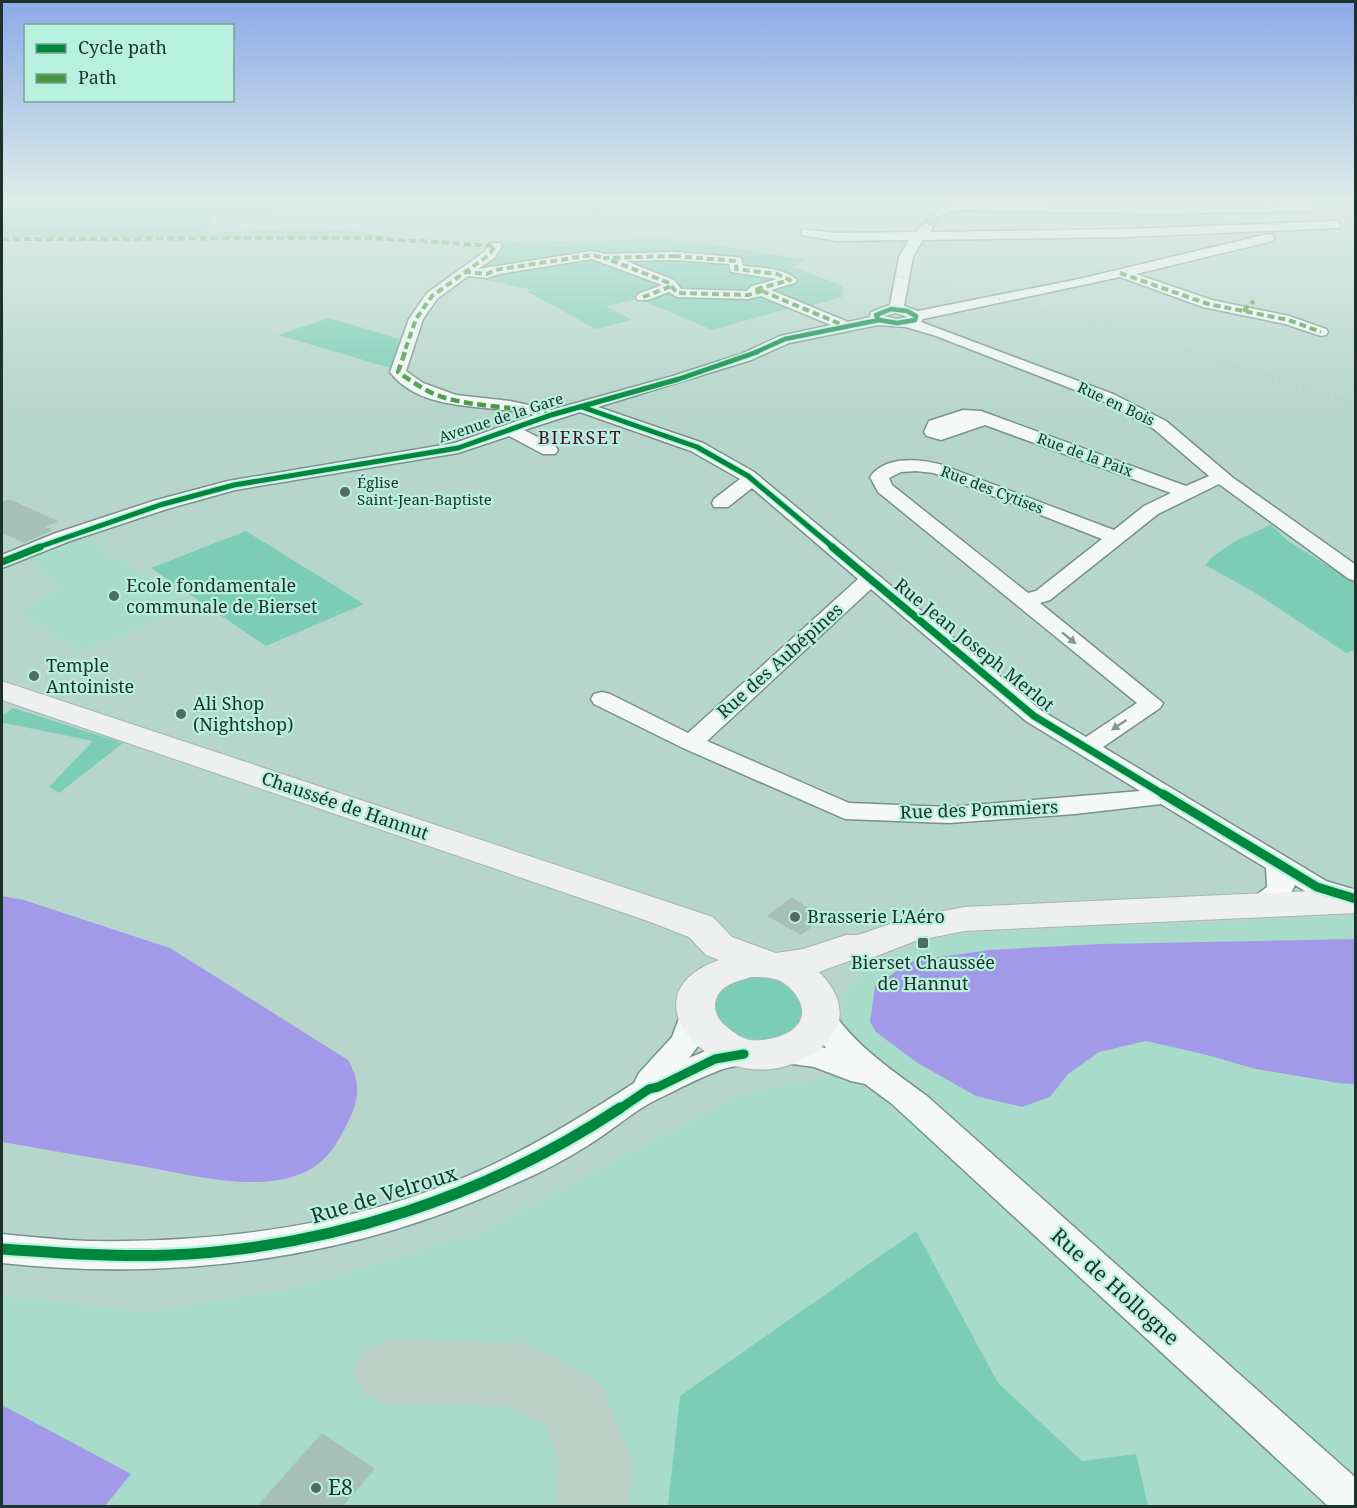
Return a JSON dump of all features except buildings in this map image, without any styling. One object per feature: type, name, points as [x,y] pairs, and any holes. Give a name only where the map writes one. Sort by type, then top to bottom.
[{"type":"main road","name":"Chaussée de Hannut","points":[[2,690],[658,911],[687,924],[699,926],[719,946],[771,965]]},
{"type":"main road","points":[[699,998],[716,974],[730,967],[818,960],[846,948],[861,948],[908,930],[964,919],[1356,900]]},
{"type":"main road","points":[[687,924],[688,931],[705,956],[699,998],[700,1027],[711,1039],[726,1048],[744,1054],[782,1053],[799,1046],[811,1036],[835,975],[862,954],[861,948]]},
{"type":"main road","points":[[771,965],[805,979],[814,989],[821,1009]]},
{"type":"street","points":[[468,269],[432,296],[416,319],[398,372],[412,384],[453,402],[520,406],[551,415]]},
{"type":"street","points":[[464,272],[487,274],[499,269]]},
{"type":"street","points":[[634,269],[669,283],[677,293],[748,295],[762,291]]},
{"type":"street","points":[[738,269],[777,274],[790,280],[757,290],[846,326]]},
{"type":"street","points":[[896,309],[904,269]]},
{"type":"street","points":[[912,319],[907,311],[896,309],[878,312],[876,315],[879,320],[890,323],[912,319],[1135,269]]},
{"type":"street","points":[[1120,273],[1208,304],[1248,306],[1321,332]]},
{"type":"street","points":[[643,297],[672,286]]},
{"type":"street","name":"Rue en Bois","points":[[912,319],[940,333],[1107,397],[1160,425],[1222,478],[1356,575]]},
{"type":"street","name":"Avenue de la Gare","points":[[2,562],[30,551],[49,548],[92,529],[160,506],[234,486],[458,448],[551,415],[735,360],[785,339],[879,320]]},
{"type":"street","name":"Rue Jean Joseph Merlot","points":[[582,407],[697,447],[752,479],[1034,716],[1317,887],[1356,900]]},
{"type":"street","name":"Rue de la Paix","points":[[985,419],[1185,492]]},
{"type":"street","points":[[511,430],[556,447],[532,458]]},
{"type":"street","name":"Rue des Cytises","points":[[1024,600],[884,488],[879,477],[885,471],[901,466],[921,465],[939,469],[1116,538]]},
{"type":"street","points":[[1024,600],[1043,596],[1151,510],[1185,492],[1222,478]]},
{"type":"street","points":[[721,503],[752,479]]},
{"type":"street","name":"Rue des Aubépines","points":[[691,743],[870,579]]},
{"type":"street","points":[[1024,600],[1152,703],[1086,748]]},
{"type":"street","name":"Rue des Pommiers","points":[[602,699],[691,743],[845,810],[949,815],[1075,806],[1164,796]]},
{"type":"street","points":[[1261,905],[1281,887],[1282,876],[1279,865]]},
{"type":"street","name":"Rue de Velroux","points":[[649,1089],[650,1081],[686,1042],[699,998]]},
{"type":"street","name":"Rue de Hollogne","points":[[821,1009],[835,1039],[865,1064],[871,1073],[916,1105],[1356,1505]]},
{"type":"street","name":"Rue de Hollogne","points":[[782,1053],[817,1056],[858,1072],[871,1073]]},
{"type":"street","name":"Rue de Velroux","points":[[2,1249],[70,1256],[158,1256],[279,1242],[360,1225],[456,1193],[526,1163],[579,1135],[649,1089],[658,1087],[715,1059],[744,1054]]},
{"type":"shaded area","points":[[472,269],[799,269],[843,286],[842,297],[796,310],[790,308],[712,330],[639,299],[606,306],[632,320],[596,329],[528,292],[533,290],[463,275]]},
{"type":"shaded area","points":[[329,318],[400,339],[391,368],[278,335]]},
{"type":"shaded area","points":[[1271,525],[1288,541],[1355,583],[1355,650],[1346,653],[1254,592],[1205,565],[1228,546]]},
{"type":"shaded area","points":[[246,531],[364,604],[266,646],[151,568]]},
{"type":"shaded area","name":"Ecole fondamentale communale de Bierset","points":[[87,539],[197,605],[82,651],[18,611],[61,587],[27,558]]},
{"type":"shaded area","points":[[13,708],[123,743],[59,793],[49,787],[93,741],[4,723],[2,725],[2,716]]},
{"type":"shaded area","points":[[2,896],[24,900],[170,948],[348,1060],[356,1078],[356,1103],[331,1151],[307,1171],[285,1179],[236,1182],[2,1142]]},
{"type":"shaded area","points":[[1355,916],[1355,1506],[2,1506],[2,1296],[147,1312],[306,1286],[483,1231],[742,1094],[834,1076],[864,1047],[845,1027],[844,998],[847,989],[869,969],[916,944],[979,933]]},
{"type":"shaded area","points":[[1355,939],[1355,1084],[1256,1069],[1146,1041],[1099,1052],[1068,1074],[1050,1097],[1022,1107],[976,1096],[916,1062],[876,1032],[870,1022],[875,986],[911,961],[989,950],[1101,944]]},
{"type":"shaded area","points":[[748,977],[776,980],[795,995],[801,1009],[801,1016],[791,1029],[772,1038],[753,1039],[736,1034],[723,1024],[716,1011],[717,998],[727,986]]},
{"type":"shaded area","points":[[916,1231],[998,1383],[1082,1461],[1136,1454],[1148,1506],[668,1506],[680,1396]]},
{"type":"shaded area","points":[[2,1405],[131,1474],[105,1506],[2,1506]]},
{"type":"taxiway","points":[[388,1372],[518,1374],[576,1406],[597,1466],[591,1506]]},
{"type":"railway","points":[[863,269],[1052,312],[1196,353]]},
{"type":"railway","points":[[1191,352],[1356,404]]},
{"type":"marked path","points":[[469,269],[432,296],[416,319],[398,372],[417,386],[436,395],[473,403],[530,409],[551,415]]},
{"type":"marked path","points":[[464,272],[487,274],[499,269]]},
{"type":"marked path","points":[[634,269],[669,283],[677,293],[748,295],[762,291],[757,289],[790,280],[777,274],[739,269]]},
{"type":"marked path","points":[[1120,273],[1208,304],[1289,320],[1321,332]]},
{"type":"marked path","points":[[643,297],[672,286]]},
{"type":"marked path","points":[[762,291],[845,326]]},
{"type":"marked path","points":[[1243,311],[1254,301]]},
{"type":"cycle path","points":[[2,562],[63,537],[160,505],[234,485],[458,448],[551,415],[679,379],[746,357],[785,339],[879,320],[906,323],[915,320],[916,316],[907,311],[891,309],[876,315],[879,320]]},
{"type":"cycle path","points":[[582,407],[697,447],[748,476],[1034,716],[1317,887],[1356,899]]},
{"type":"cycle path","points":[[2,1249],[86,1255],[172,1255],[257,1246],[341,1230],[423,1207],[502,1175],[578,1136],[649,1089],[658,1087],[715,1059],[744,1054]]},
{"type":"place","name":"Église Saint-Jean-Baptiste","points":[[345,492]]},
{"type":"place","name":"Ecole fondamentale communale de Bierset","points":[[114,596]]},
{"type":"place","name":"Temple Antoiniste","points":[[34,676]]},
{"type":"place","name":"Ali Shop (Nightshop)","points":[[181,714]]},
{"type":"place","name":"Brasserie L'Aéro","points":[[795,917]]},
{"type":"place","name":"Bierset Chaussée de Hannut","points":[[923,943]]},
{"type":"place","name":"E8","points":[[316,1488]]},
{"type":"district","name":"BIERSET","points":[[580,438]]}]
